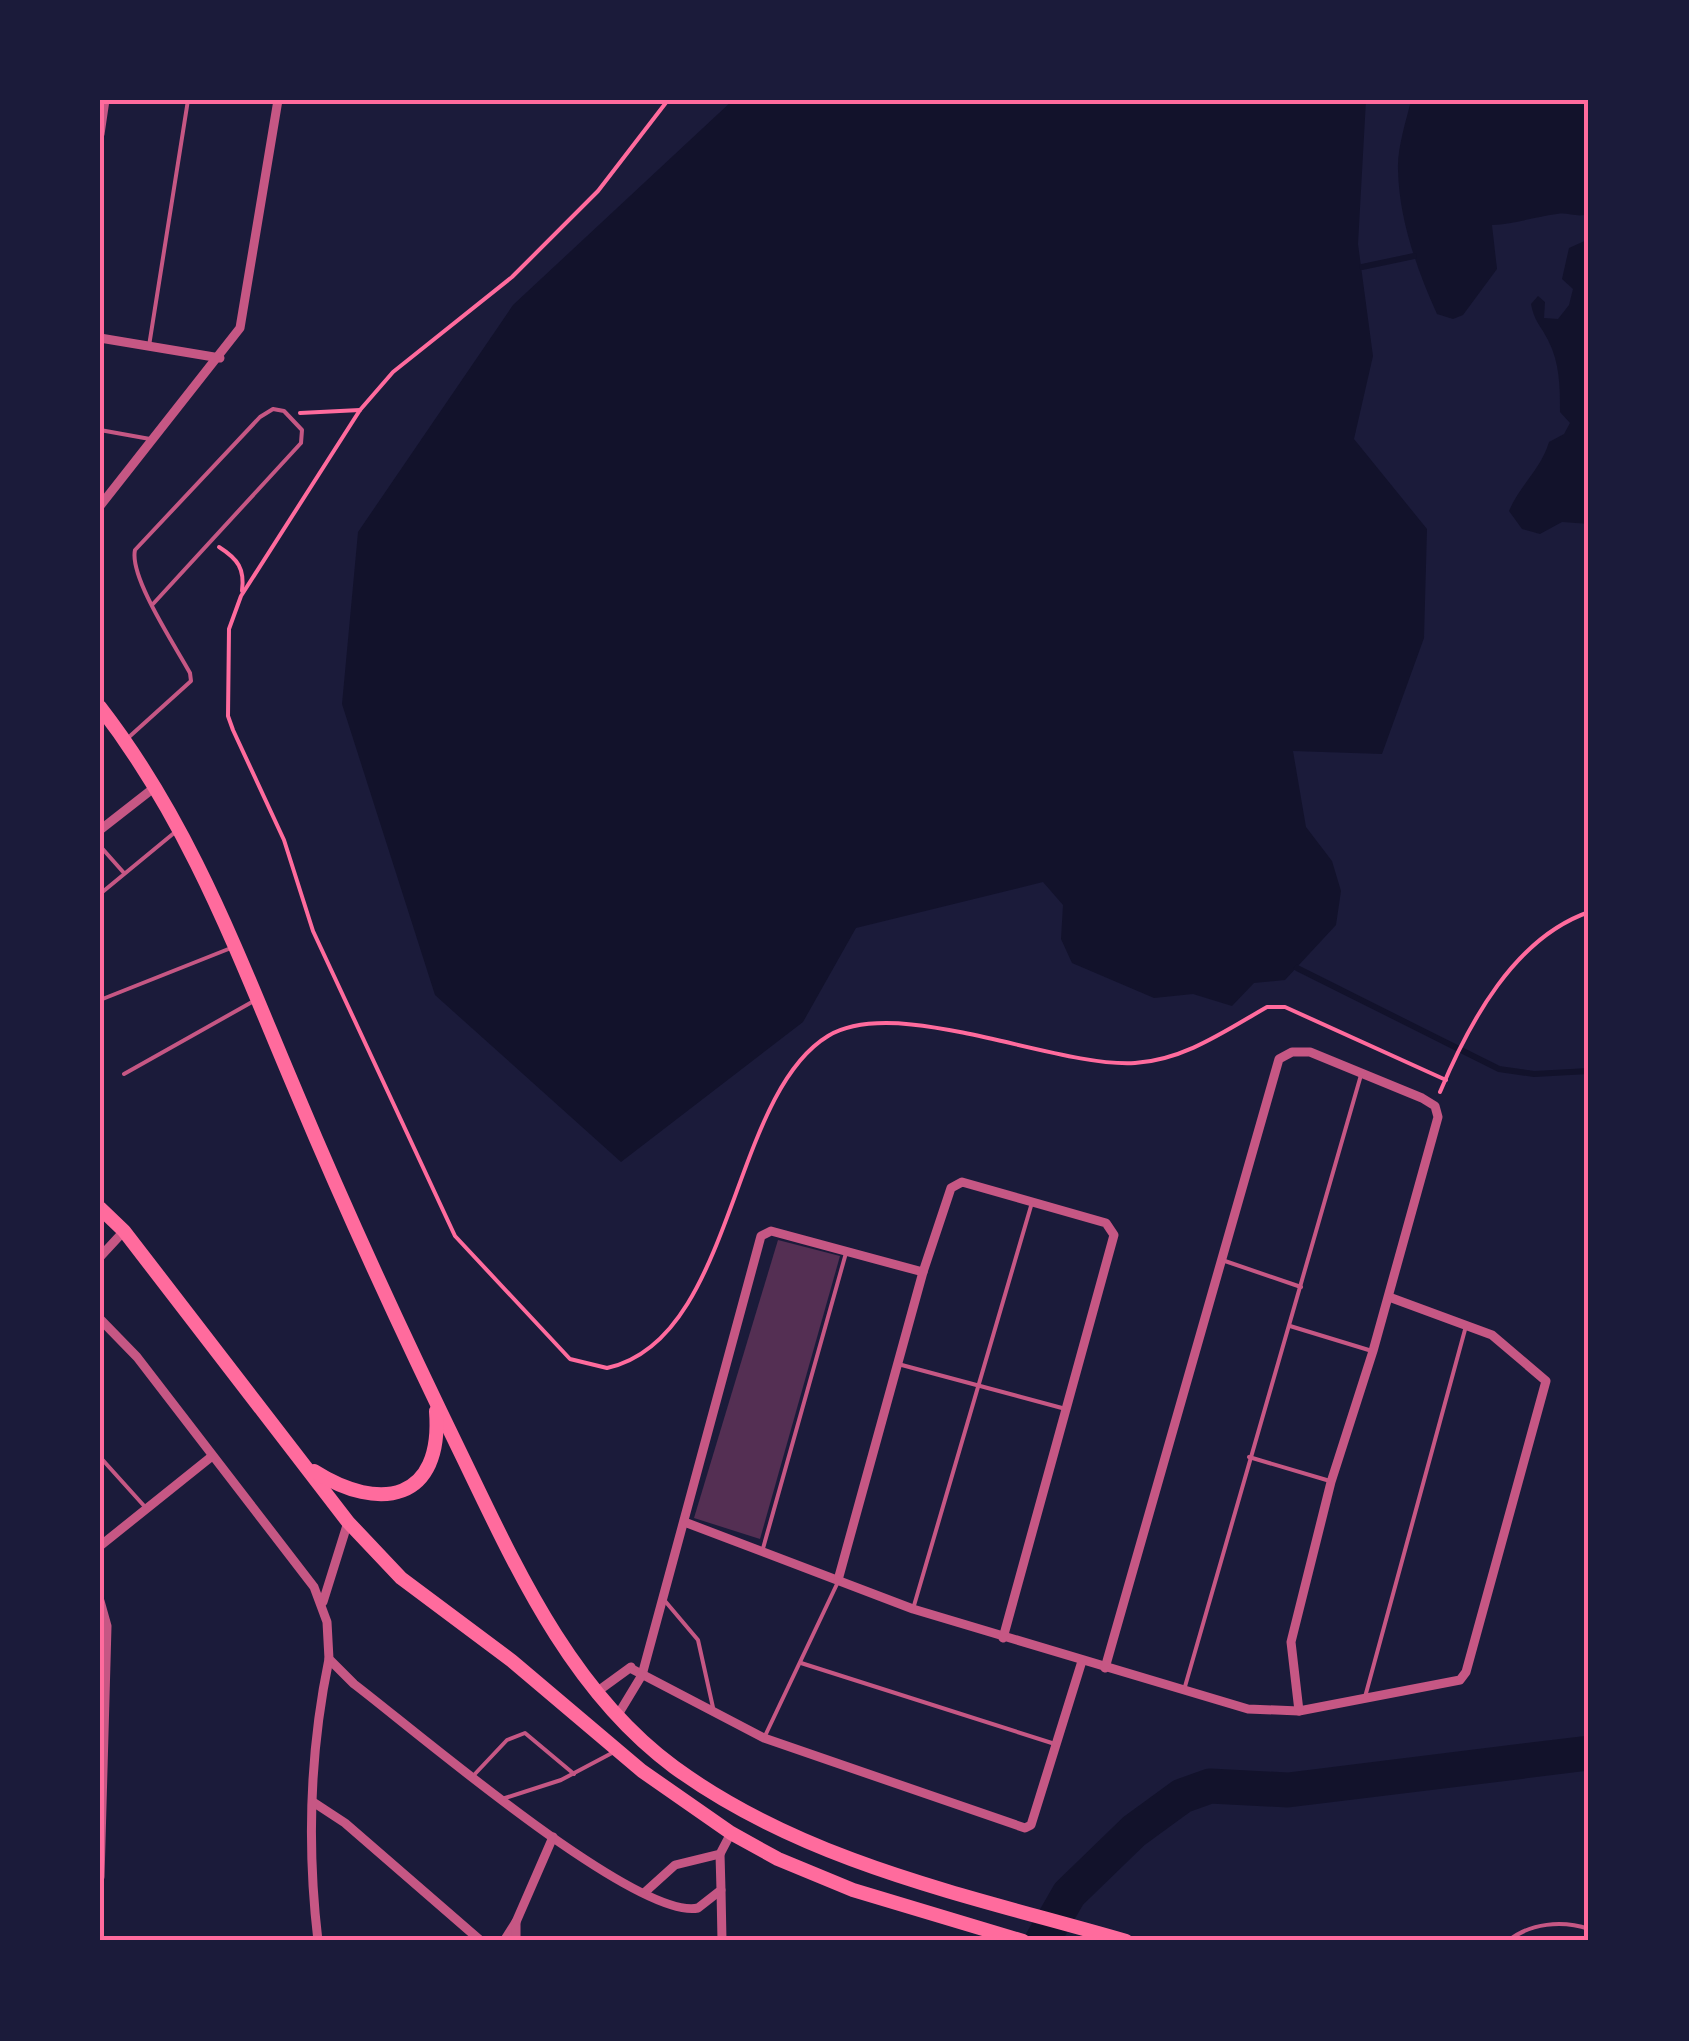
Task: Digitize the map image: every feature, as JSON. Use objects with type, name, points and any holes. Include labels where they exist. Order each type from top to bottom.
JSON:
[{"type":"main road","points":[[100,707],[126,740],[204,870],[369,1264],[518,1573],[567,1654],[670,1764],[794,1838],[992,1904],[1126,1941]]},
{"type":"main road","points":[[100,1208],[124,1231],[348,1522],[401,1578],[512,1660],[618,1750],[731,1833],[853,1890],[1023,1941]]},
{"type":"main road","points":[[305,1466],[333,1482],[364,1492],[396,1492],[412,1485],[432,1467],[437,1453],[435,1401]]},
{"type":"street","points":[[100,134],[105,100]]},
{"type":"street","points":[[100,506],[240,328],[278,100]]},
{"type":"street","points":[[100,338],[220,358]]},
{"type":"street","points":[[100,830],[155,787]]},
{"type":"street","points":[[1104,1668],[1279,1060],[1310,1052],[1435,1106],[1438,1117],[1389,1297],[1331,1482],[1290,1642],[1299,1710]]},
{"type":"street","points":[[838,1580],[948,1192],[962,1182],[1106,1222],[1114,1235],[1063,1408],[1004,1638]]},
{"type":"street","points":[[619,1713],[642,1676],[661,1598],[687,1523],[755,1247],[761,1236],[772,1230],[923,1272]]},
{"type":"street","points":[[100,1257],[124,1231]]},
{"type":"street","points":[[687,1523],[913,1609],[1248,1708],[1299,1710],[1364,1702],[1460,1680],[1466,1672],[1546,1381],[1501,1340],[1389,1297]]},
{"type":"street","points":[[100,1319],[136,1357],[322,1602]]},
{"type":"street","points":[[100,1546],[211,1457]]},
{"type":"street","points":[[318,1941],[313,1802],[316,1729],[329,1659],[322,1602],[348,1522]]},
{"type":"street","points":[[100,1600],[106,1626],[100,1877]]},
{"type":"street","points":[[329,1659],[553,1838],[644,1893],[668,1906],[690,1910],[721,1890]]},
{"type":"street","points":[[630,1668],[764,1738],[1028,1828],[1082,1661]]},
{"type":"street","points":[[598,1690],[643,1662]]},
{"type":"street","points":[[313,1802],[345,1823],[481,1941]]},
{"type":"street","points":[[722,1941],[720,1854],[731,1833]]},
{"type":"street","points":[[504,1941],[553,1838]]},
{"type":"street","points":[[644,1893],[685,1860],[720,1854]]},
{"type":"street","points":[[516,1922],[516,1941]]},
{"type":"lane","points":[[149,346],[188,100]]},
{"type":"lane","points":[[126,740],[191,681],[153,604],[134,562],[135,550],[260,417],[272,409],[289,416],[302,430],[301,443],[153,604]]},
{"type":"lane","points":[[100,430],[154,440]]},
{"type":"lane","points":[[100,894],[178,829]]},
{"type":"lane","points":[[100,846],[124,873]]},
{"type":"lane","points":[[100,1000],[236,947]]},
{"type":"lane","points":[[124,1074],[256,1000]]},
{"type":"lane","points":[[1184,1690],[1361,1075]]},
{"type":"lane","points":[[913,1609],[981,1387],[1032,1201]]},
{"type":"lane","points":[[762,1552],[846,1250]]},
{"type":"lane","points":[[1222,1260],[1302,1287]]},
{"type":"lane","points":[[1290,1326],[1373,1351]]},
{"type":"lane","points":[[1364,1702],[1466,1326]]},
{"type":"lane","points":[[898,1364],[1063,1408]]},
{"type":"lane","points":[[100,1456],[146,1508]]},
{"type":"lane","points":[[1249,1457],[1331,1482]]},
{"type":"lane","points":[[764,1738],[838,1580]]},
{"type":"lane","points":[[661,1598],[698,1640],[714,1713]]},
{"type":"lane","points":[[800,1663],[1055,1744]]},
{"type":"lane","points":[[474,1776],[507,1740],[525,1733],[574,1774]]},
{"type":"lane","points":[[502,1799],[574,1774],[618,1750]]},
{"type":"lane","points":[[1508,1941],[1530,1928],[1554,1924],[1589,1929]]},
{"type":"path","points":[[241,596],[360,410],[393,372],[512,277],[598,192],[668,100]]},
{"type":"path","points":[[289,416],[360,410]]},
{"type":"path","points":[[210,542],[240,566],[244,574],[229,629],[228,716],[284,840],[313,931],[454,1236],[570,1359],[607,1368],[618,1366],[653,1343],[679,1314],[709,1262],[790,1074],[831,1034],[884,1025],[970,1032],[1087,1061],[1132,1063],[1169,1059],[1267,1008],[1285,1007],[1446,1080]]},
{"type":"path","points":[[1435,1106],[1450,1068],[1503,979],[1540,940],[1589,912]]},
{"type":"shaded area","points":[[733,100],[1366,100],[1358,244],[1373,356],[1354,439],[1427,529],[1424,638],[1382,754],[1293,751],[1306,827],[1332,861],[1341,891],[1336,925],[1285,980],[1254,983],[1232,1006],[1193,994],[1154,998],[1072,963],[1061,939],[1063,905],[1043,882],[856,928],[803,1022],[621,1162],[435,995],[342,704],[358,532],[513,305]]},
{"type":"shaded area","points":[[1411,100],[1589,100],[1589,214],[1557,214],[1492,225],[1497,269],[1463,315],[1453,319],[1437,314],[1416,262],[1402,207],[1398,162]]},
{"type":"shaded area","points":[[1589,239],[1589,524],[1562,522],[1540,534],[1522,529],[1509,511],[1549,442],[1564,434],[1570,423],[1560,412],[1555,358],[1531,304],[1538,296],[1545,302],[1544,318],[1558,319],[1569,305],[1573,289],[1562,279],[1569,248]]},
{"type":"building","points":[[778,1240],[840,1256],[760,1539],[694,1518]]},
{"type":"waterway","points":[[1362,267],[1414,256]]},
{"type":"waterway","points":[[1297,968],[1499,1069],[1534,1074],[1589,1071]]},
{"type":"waterway","points":[[1042,1941],[1069,1894],[1134,1831],[1182,1796],[1210,1786],[1288,1790],[1589,1753]]}]
